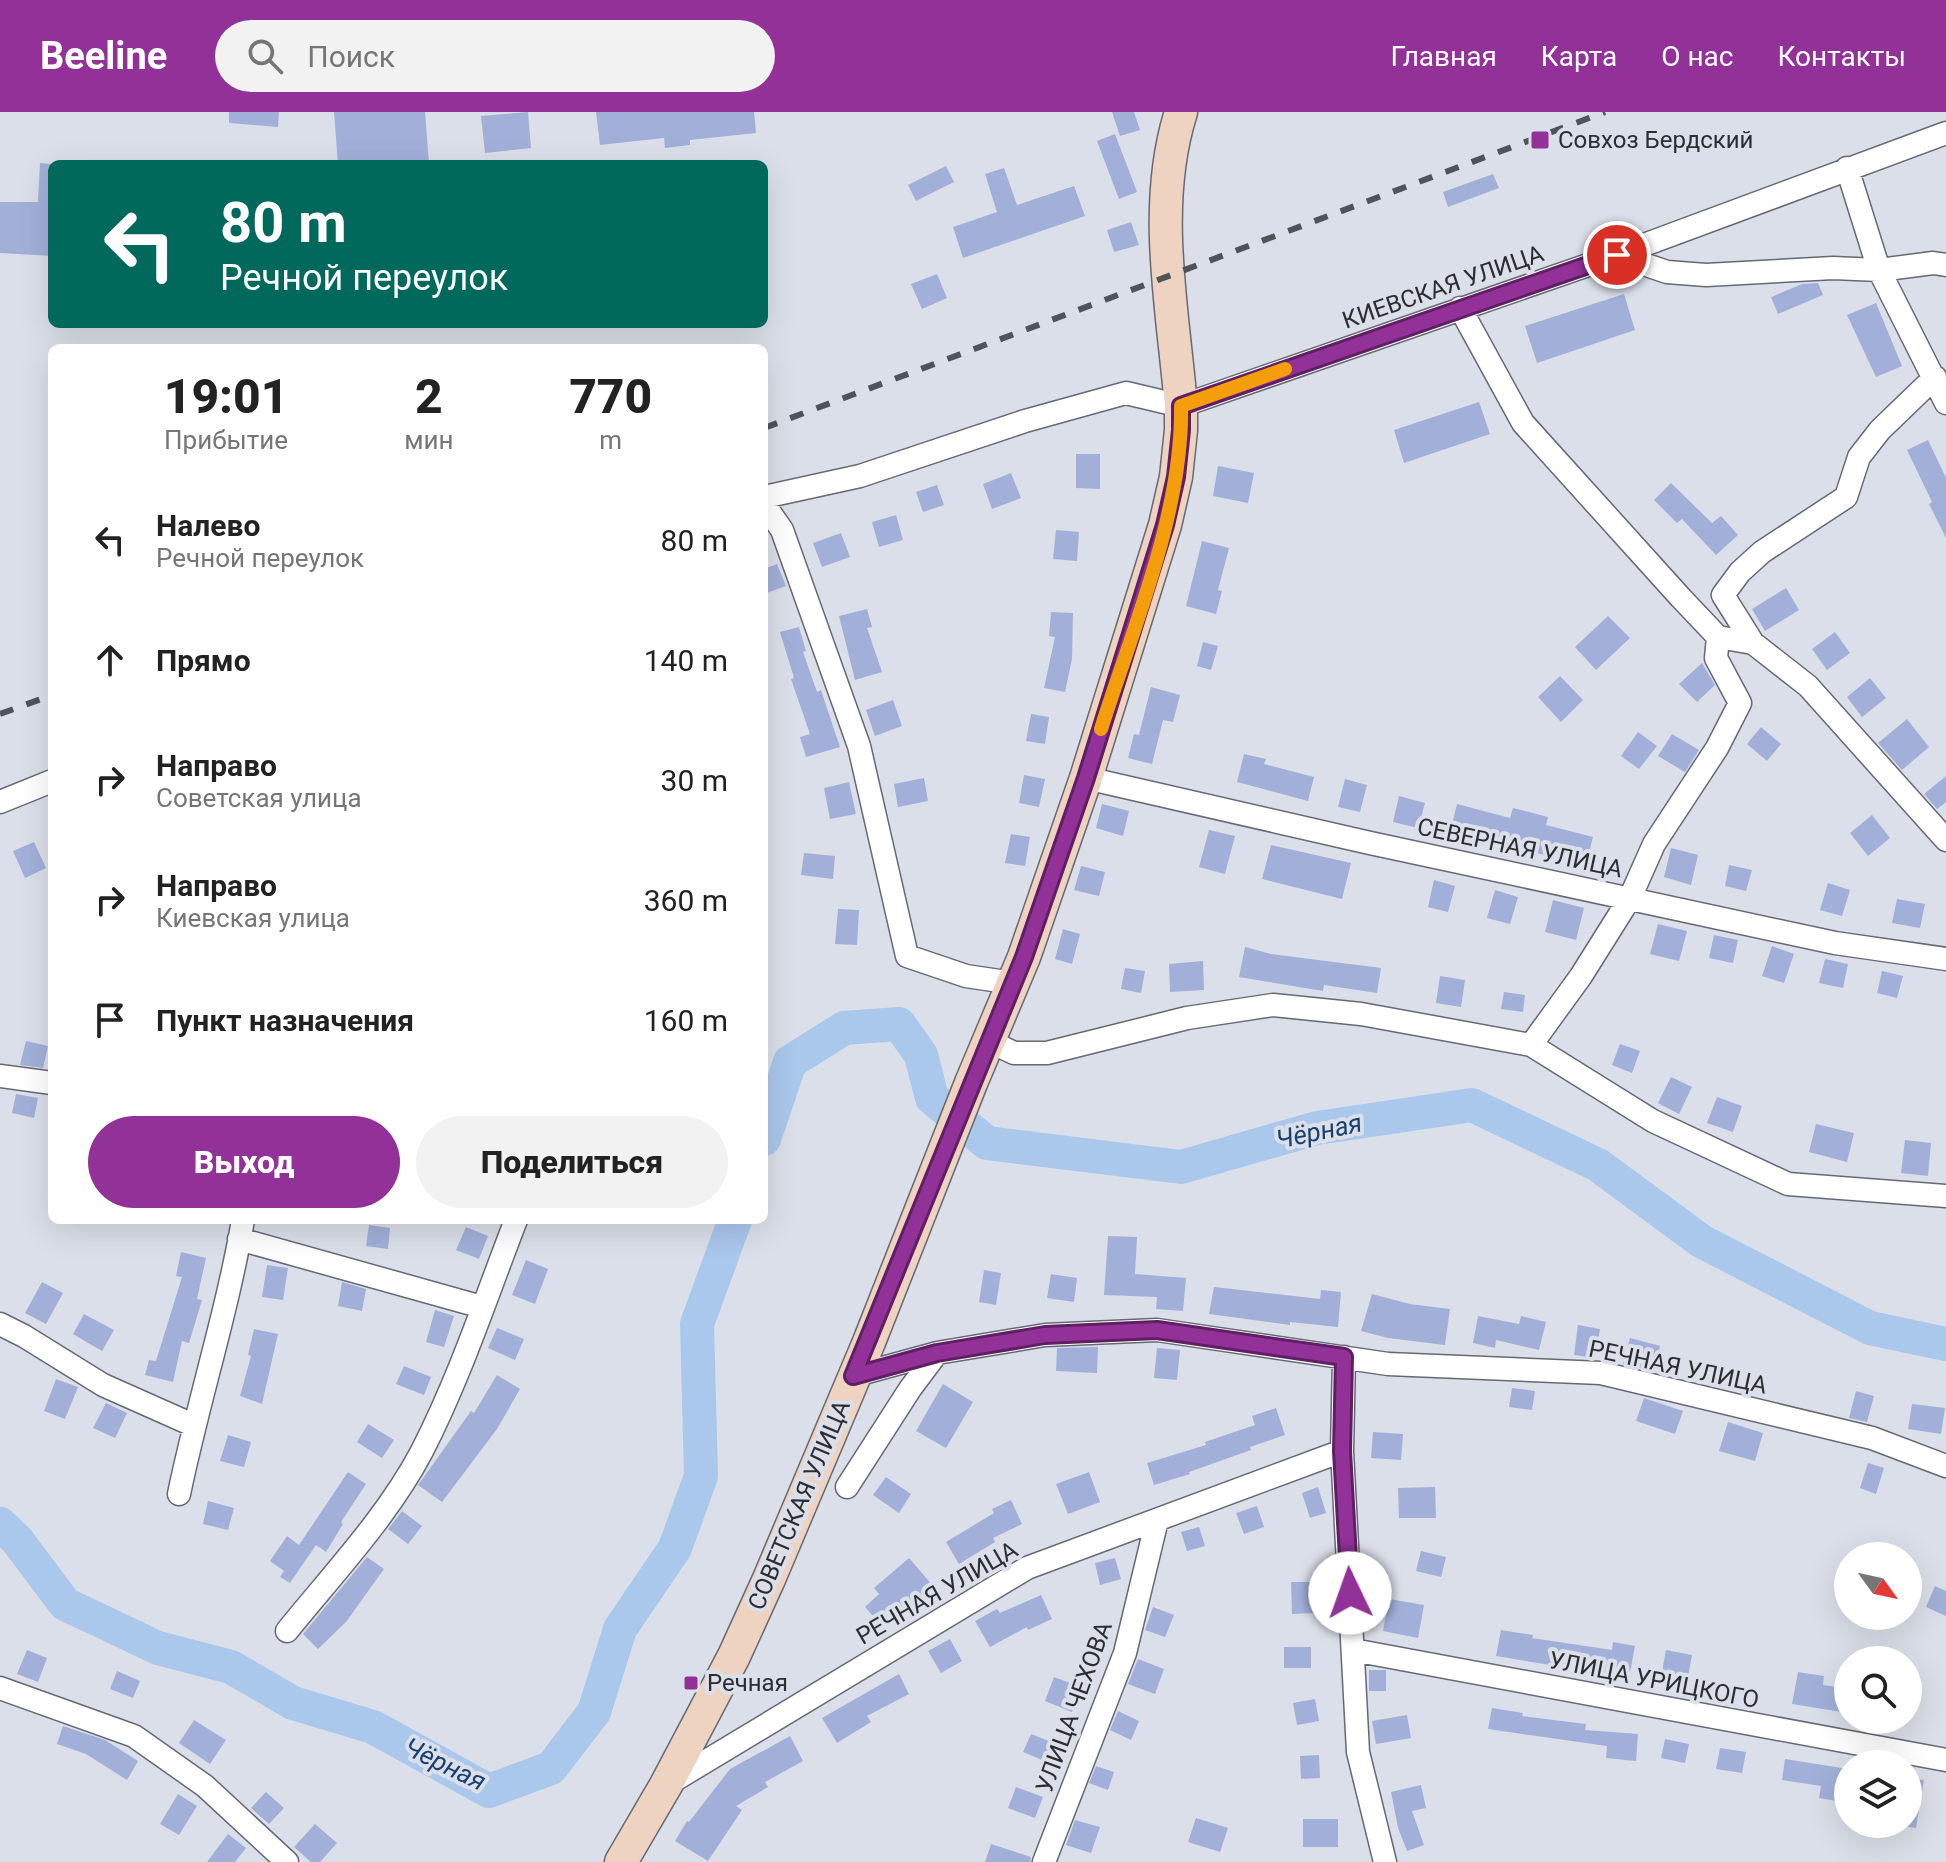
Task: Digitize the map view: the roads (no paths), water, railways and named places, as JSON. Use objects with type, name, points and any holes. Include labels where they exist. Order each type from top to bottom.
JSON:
[{"type":"main road","name":"СОВЕТСКАЯ УЛИЦА","points":[[621,1862],[666,1785],[734,1656],[933,1183],[1013,983],[1086,778],[1165,525],[1176,477],[1181,406],[1165,227],[1181,112]]},
{"type":"street","name":"КИЕВСКАЯ УЛИЦА","points":[[1181,406],[1617,255],[1946,133]]},
{"type":"street","points":[[1847,168],[1879,270],[1946,403]]},
{"type":"street","points":[[1617,255],[1667,272],[1706,275],[1833,268],[1879,270],[1933,263],[1946,265]]},
{"type":"street","points":[[1460,308],[1523,423],[1718,637],[1753,643]]},
{"type":"street","points":[[1935,377],[1880,430],[1859,457],[1846,497],[1762,552],[1740,572],[1723,595],[1753,643],[1808,686],[1946,840]]},
{"type":"street","points":[[768,496],[860,476],[1025,421],[1126,393],[1181,406]]},
{"type":"street","points":[[768,510],[782,530],[859,746],[907,956],[966,976],[1013,983]]},
{"type":"street","points":[[1531,1045],[1581,976],[1630,898],[1654,844],[1717,748],[1740,703],[1716,658],[1718,637]]},
{"type":"street","name":"СЕВЕРНАЯ УЛИЦА","points":[[1086,778],[1835,943],[1946,959]]},
{"type":"street","points":[[0,802],[48,783]]},
{"type":"street","points":[[989,1041],[1014,1053],[1047,1053],[1187,1018],[1273,1005],[1361,1014],[1531,1045],[1653,1121],[1788,1184],[1946,1196]]},
{"type":"street","points":[[0,1076],[48,1082]]},
{"type":"street","points":[[287,1631],[370,1530],[421,1453],[453,1383],[514,1224]]},
{"type":"street","points":[[179,1494],[241,1229],[482,1307]]},
{"type":"street","points":[[0,1324],[103,1385],[193,1425]]},
{"type":"street","name":"РЕЧНАЯ УЛИЦА","points":[[853,1376],[937,1353],[1045,1335],[1157,1330],[1388,1364],[1601,1373],[1872,1438],[1946,1466]]},
{"type":"street","points":[[847,1487],[937,1353]]},
{"type":"street","points":[[1344,1357],[1342,1451],[1358,1752],[1385,1862]]},
{"type":"street","name":"РЕЧНАЯ УЛИЦА","points":[[666,1785],[1027,1568],[1342,1451]]},
{"type":"street","name":"УЛИЦА ЧЕХОВА","points":[[1044,1862],[1125,1653],[1157,1520]]},
{"type":"street","name":"УЛИЦА УРИЦКОГО","points":[[1353,1650],[1946,1760]]},
{"type":"street","points":[[0,1688],[134,1736],[205,1786],[287,1862]]},
{"type":"waterway","name":"Чёрная","points":[[768,1127],[790,1062],[844,1028],[899,1024],[921,1055],[932,1098],[987,1143],[1181,1167],[1317,1128],[1472,1105],[1598,1165],[1701,1241],[1870,1328],[1946,1344]]},
{"type":"waterway","name":"Чёрная","points":[[0,1524],[17,1540],[65,1604],[158,1648],[231,1667],[293,1703],[373,1727],[489,1791],[551,1768],[594,1712],[620,1629],[675,1548],[701,1476],[697,1324],[734,1224]]},
{"type":"railway","points":[[768,426],[1605,112]]},
{"type":"railway","points":[[0,714],[48,696]]},
{"type":"place","name":"Совхоз Бердский","points":[[1540,140]]},
{"type":"place","name":"Речная","points":[[691,1683]]}]
